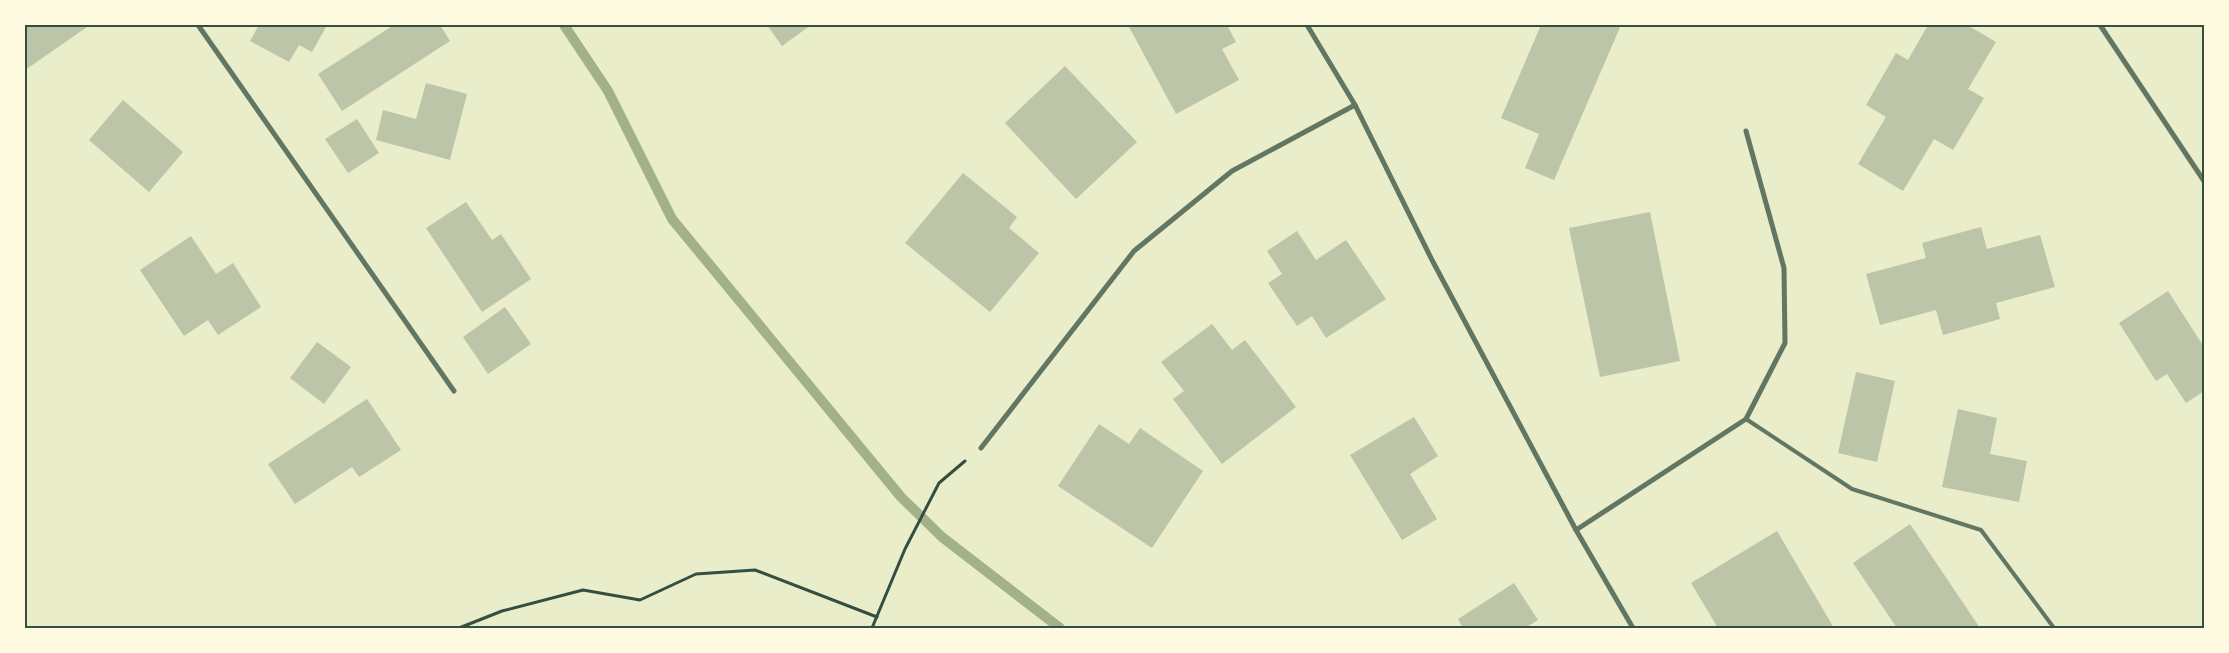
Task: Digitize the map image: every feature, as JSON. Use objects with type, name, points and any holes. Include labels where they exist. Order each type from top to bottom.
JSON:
[{"type":"street","points":[[198,25],[454,391]]},
{"type":"street","points":[[1307,25],[1355,105],[1432,260],[1576,530],[1633,628]]},
{"type":"street","points":[[2100,25],[2204,181]]},
{"type":"street","points":[[980,448],[1134,251],[1232,170],[1355,105]]},
{"type":"street","points":[[1576,530],[1746,419],[1784,343],[1784,268],[1746,131]]},
{"type":"lane","points":[[1746,419],[1852,489],[1981,530],[2054,628]]},
{"type":"path","points":[[872,628],[906,549],[939,483],[980,448]]},
{"type":"path","points":[[459,628],[502,611],[583,590],[640,600],[696,574],[754,570],[877,617]]},
{"type":"building","points":[[25,25],[90,25],[25,70]]},
{"type":"building","points":[[259,25],[327,25],[312,52],[299,45],[289,62],[250,41]]},
{"type":"building","points":[[394,25],[440,25],[450,41],[342,111],[318,74]]},
{"type":"building","points":[[767,25],[811,25],[782,46]]},
{"type":"building","points":[[1128,25],[1227,25],[1236,42],[1222,49],[1239,80],[1176,114]]},
{"type":"building","points":[[1541,25],[1621,25],[1554,180],[1525,168],[1539,134],[1501,118]]},
{"type":"building","points":[[1928,25],[1967,25],[1996,42],[1968,89],[1984,98],[1953,150],[1934,139],[1903,191],[1858,164],[1886,117],[1866,105],[1896,53],[1908,60]]},
{"type":"building","points":[[1065,66],[1137,142],[1076,199],[1005,123]]},
{"type":"building","points":[[426,83],[467,94],[450,160],[376,140],[383,110],[416,119]]},
{"type":"building","points":[[123,100],[183,152],[149,192],[89,140]]},
{"type":"building","points":[[357,119],[379,153],[348,173],[325,139]]},
{"type":"building","points":[[963,173],[1017,217],[1009,228],[1039,253],[990,312],[905,243]]},
{"type":"building","points":[[466,202],[492,240],[501,234],[531,279],[482,312],[426,228]]},
{"type":"building","points":[[1650,212],[1680,361],[1600,377],[1569,228]]},
{"type":"building","points":[[1981,227],[1987,249],[2040,235],[2055,287],[1996,303],[2000,319],[1943,335],[1936,310],[1880,325],[1866,274],[1926,258],[1922,243]]},
{"type":"building","points":[[1297,231],[1316,260],[1346,240],[1386,299],[1326,338],[1312,316],[1297,326],[1268,283],[1282,274],[1267,251]]},
{"type":"building","points":[[191,236],[216,274],[233,263],[261,307],[218,335],[208,320],[184,336],[140,270]]},
{"type":"building","points":[[2168,291],[2204,347],[2204,391],[2186,403],[2167,374],[2156,381],[2119,323]]},
{"type":"building","points":[[505,307],[531,344],[488,374],[463,337]]},
{"type":"building","points":[[1212,324],[1232,350],[1245,340],[1296,407],[1222,464],[1173,399],[1184,391],[1161,362]]},
{"type":"building","points":[[317,342],[351,367],[324,404],[290,378]]},
{"type":"building","points":[[1856,372],[1895,381],[1877,462],[1838,453]]},
{"type":"building","points":[[367,399],[401,450],[359,477],[352,467],[295,504],[268,464]]},
{"type":"building","points":[[1958,409],[1997,418],[1990,454],[2027,461],[2019,502],[1942,487]]},
{"type":"building","points":[[1414,417],[1438,456],[1410,474],[1437,519],[1402,540],[1350,455]]},
{"type":"building","points":[[1099,424],[1129,444],[1140,428],[1203,471],[1152,548],[1058,486]]},
{"type":"building","points":[[1910,524],[1980,628],[1897,628],[1853,563]]},
{"type":"building","points":[[1777,531],[1834,628],[1718,628],[1691,583]]},
{"type":"building","points":[[1514,583],[1538,620],[1525,628],[1463,628],[1458,619]]},
{"type":"waterway","points":[[564,25],[608,91],[672,219],[901,497],[942,537],[1060,628]]}]
